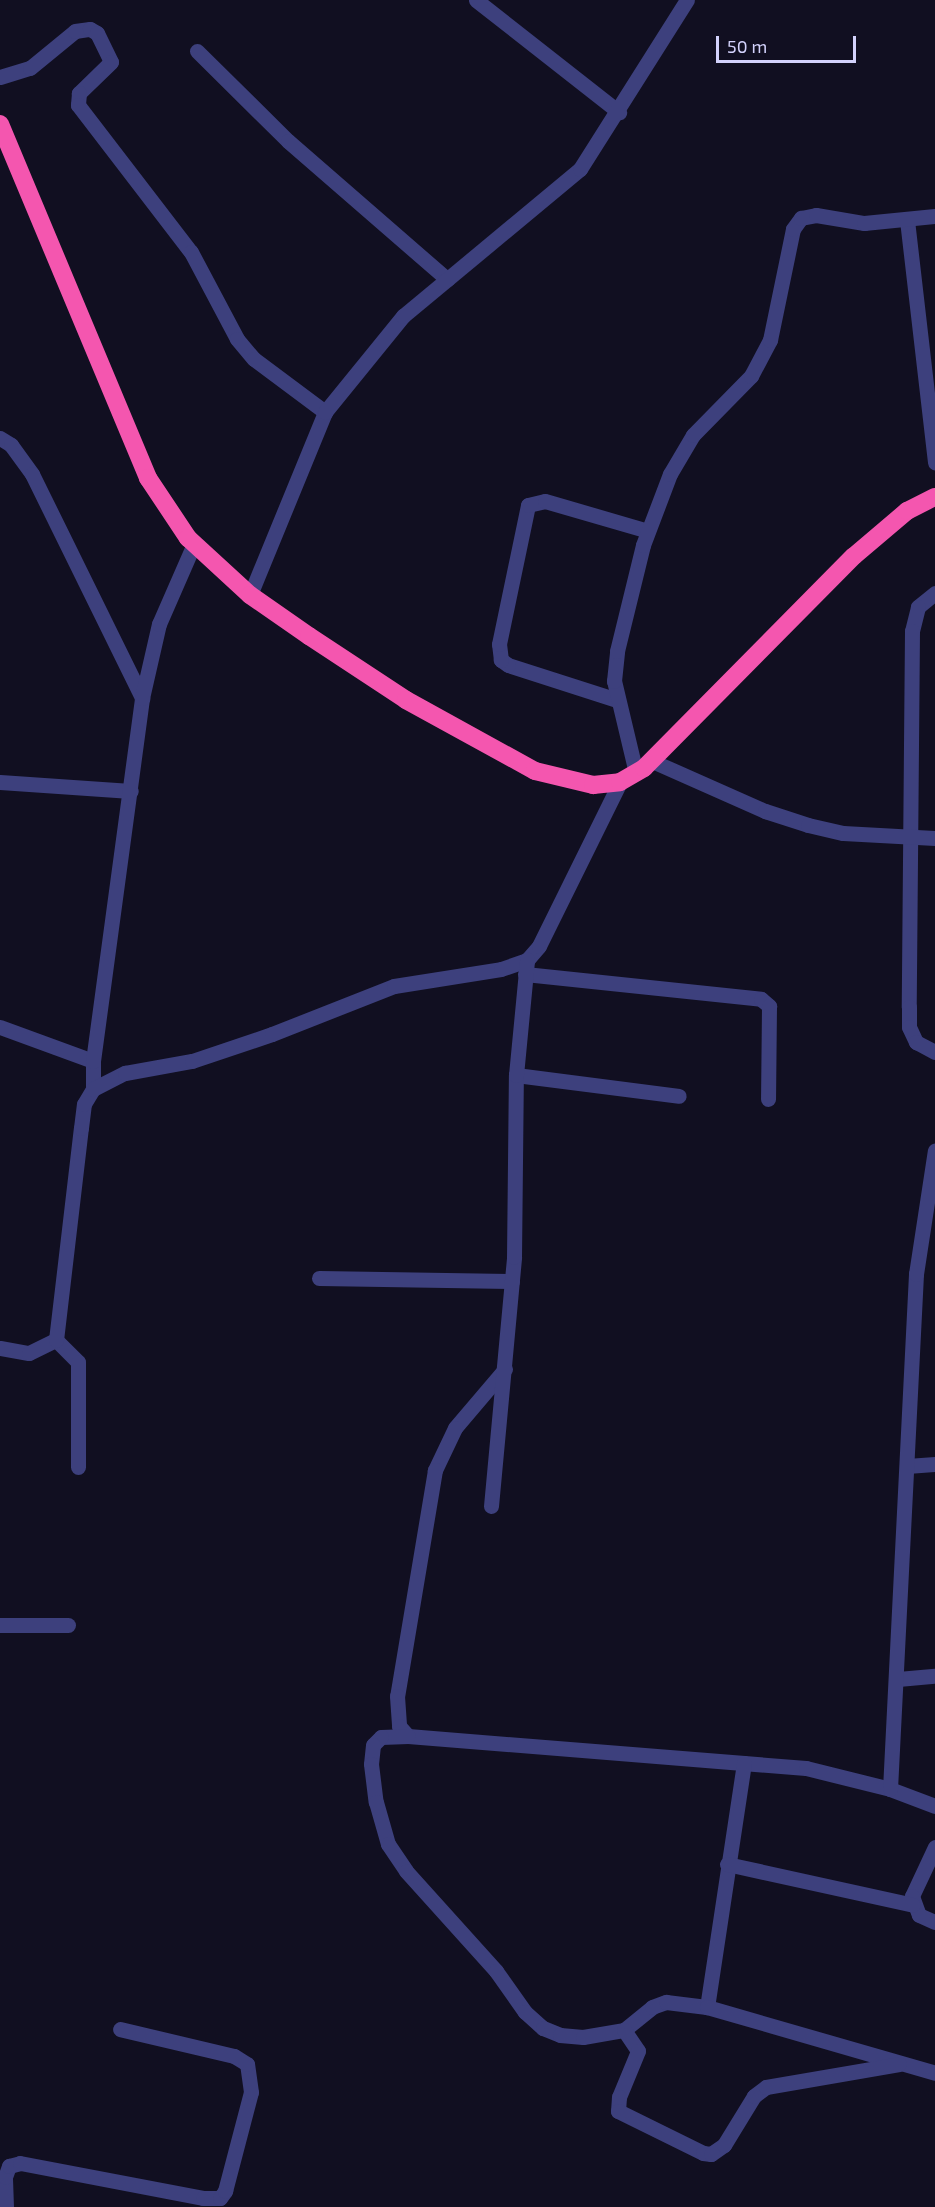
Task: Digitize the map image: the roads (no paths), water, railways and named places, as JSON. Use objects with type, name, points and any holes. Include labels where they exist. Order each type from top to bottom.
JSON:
[{"type":"highway","points":[[0,124],[148,478],[194,544],[250,595],[406,700],[525,766],[565,780],[593,785],[620,782],[636,773],[652,761],[854,556],[908,511],[935,497]]},
{"type":"street","points":[[476,0],[619,112]]},
{"type":"street","points":[[250,595],[325,412],[403,316],[580,169],[619,112],[687,0]]},
{"type":"street","points":[[0,77],[30,68],[75,31],[90,29],[97,33],[111,62],[79,93],[78,105],[191,252],[237,339],[254,360],[325,412]]},
{"type":"street","points":[[197,51],[288,141],[447,279]]},
{"type":"street","points":[[636,773],[614,681],[617,651],[648,531],[670,474],[693,435],[751,376],[770,340],[793,230],[801,218],[816,214],[864,223],[935,216]]},
{"type":"street","points":[[907,220],[935,462]]},
{"type":"street","points":[[0,438],[11,446],[32,474],[142,698]]},
{"type":"street","points":[[617,700],[508,665],[501,660],[499,644],[528,505],[545,501],[648,531]]},
{"type":"street","points":[[56,1340],[84,1104],[93,1089],[93,1061],[108,929],[131,791],[142,698],[159,624],[194,544]]},
{"type":"street","points":[[935,592],[918,607],[912,631],[909,1027],[916,1042],[935,1052]]},
{"type":"street","points":[[652,761],[765,811],[808,825],[843,832],[935,838]]},
{"type":"street","points":[[0,782],[131,791]]},
{"type":"street","points":[[491,1506],[505,1369],[518,1196],[516,1075],[526,967],[539,946],[620,782]]},
{"type":"street","points":[[93,1089],[125,1073],[192,1061],[272,1034],[394,986],[526,967],[760,999],[769,1006],[768,1099]]},
{"type":"street","points":[[0,1027],[93,1061]]},
{"type":"street","points":[[516,1075],[679,1096]]},
{"type":"street","points":[[890,1789],[898,1679],[916,1274],[935,1150]]},
{"type":"street","points":[[319,1278],[512,1281]]},
{"type":"street","points":[[0,1348],[29,1353],[56,1340]]},
{"type":"street","points":[[56,1340],[78,1362],[78,1467]]},
{"type":"street","points":[[408,1736],[399,1726],[397,1696],[435,1470],[455,1428],[505,1369]]},
{"type":"street","points":[[907,1466],[935,1464]]},
{"type":"street","points":[[0,1625],[68,1625]]},
{"type":"street","points":[[898,1679],[935,1676]]},
{"type":"street","points":[[935,1806],[890,1789],[806,1768],[408,1736],[376,1740],[371,1764],[388,1844],[406,1871],[472,1942],[525,2012],[543,2028],[560,2035],[583,2037],[624,2030],[652,2007],[666,2002],[707,2007],[935,2073]]},
{"type":"street","points":[[707,2007],[744,1763]]},
{"type":"street","points":[[935,1846],[915,1886],[913,1905],[919,1915],[935,1922]]},
{"type":"street","points":[[727,1864],[913,1905]]},
{"type":"street","points":[[6,2207],[5,2177],[9,2166],[20,2163],[203,2198],[220,2198],[225,2191],[250,2092],[247,2064],[234,2056],[120,2029]]},
{"type":"street","points":[[624,2030],[638,2051],[619,2097],[618,2111],[703,2153],[717,2151],[724,2145],[754,2096],[766,2087],[903,2063]]}]
